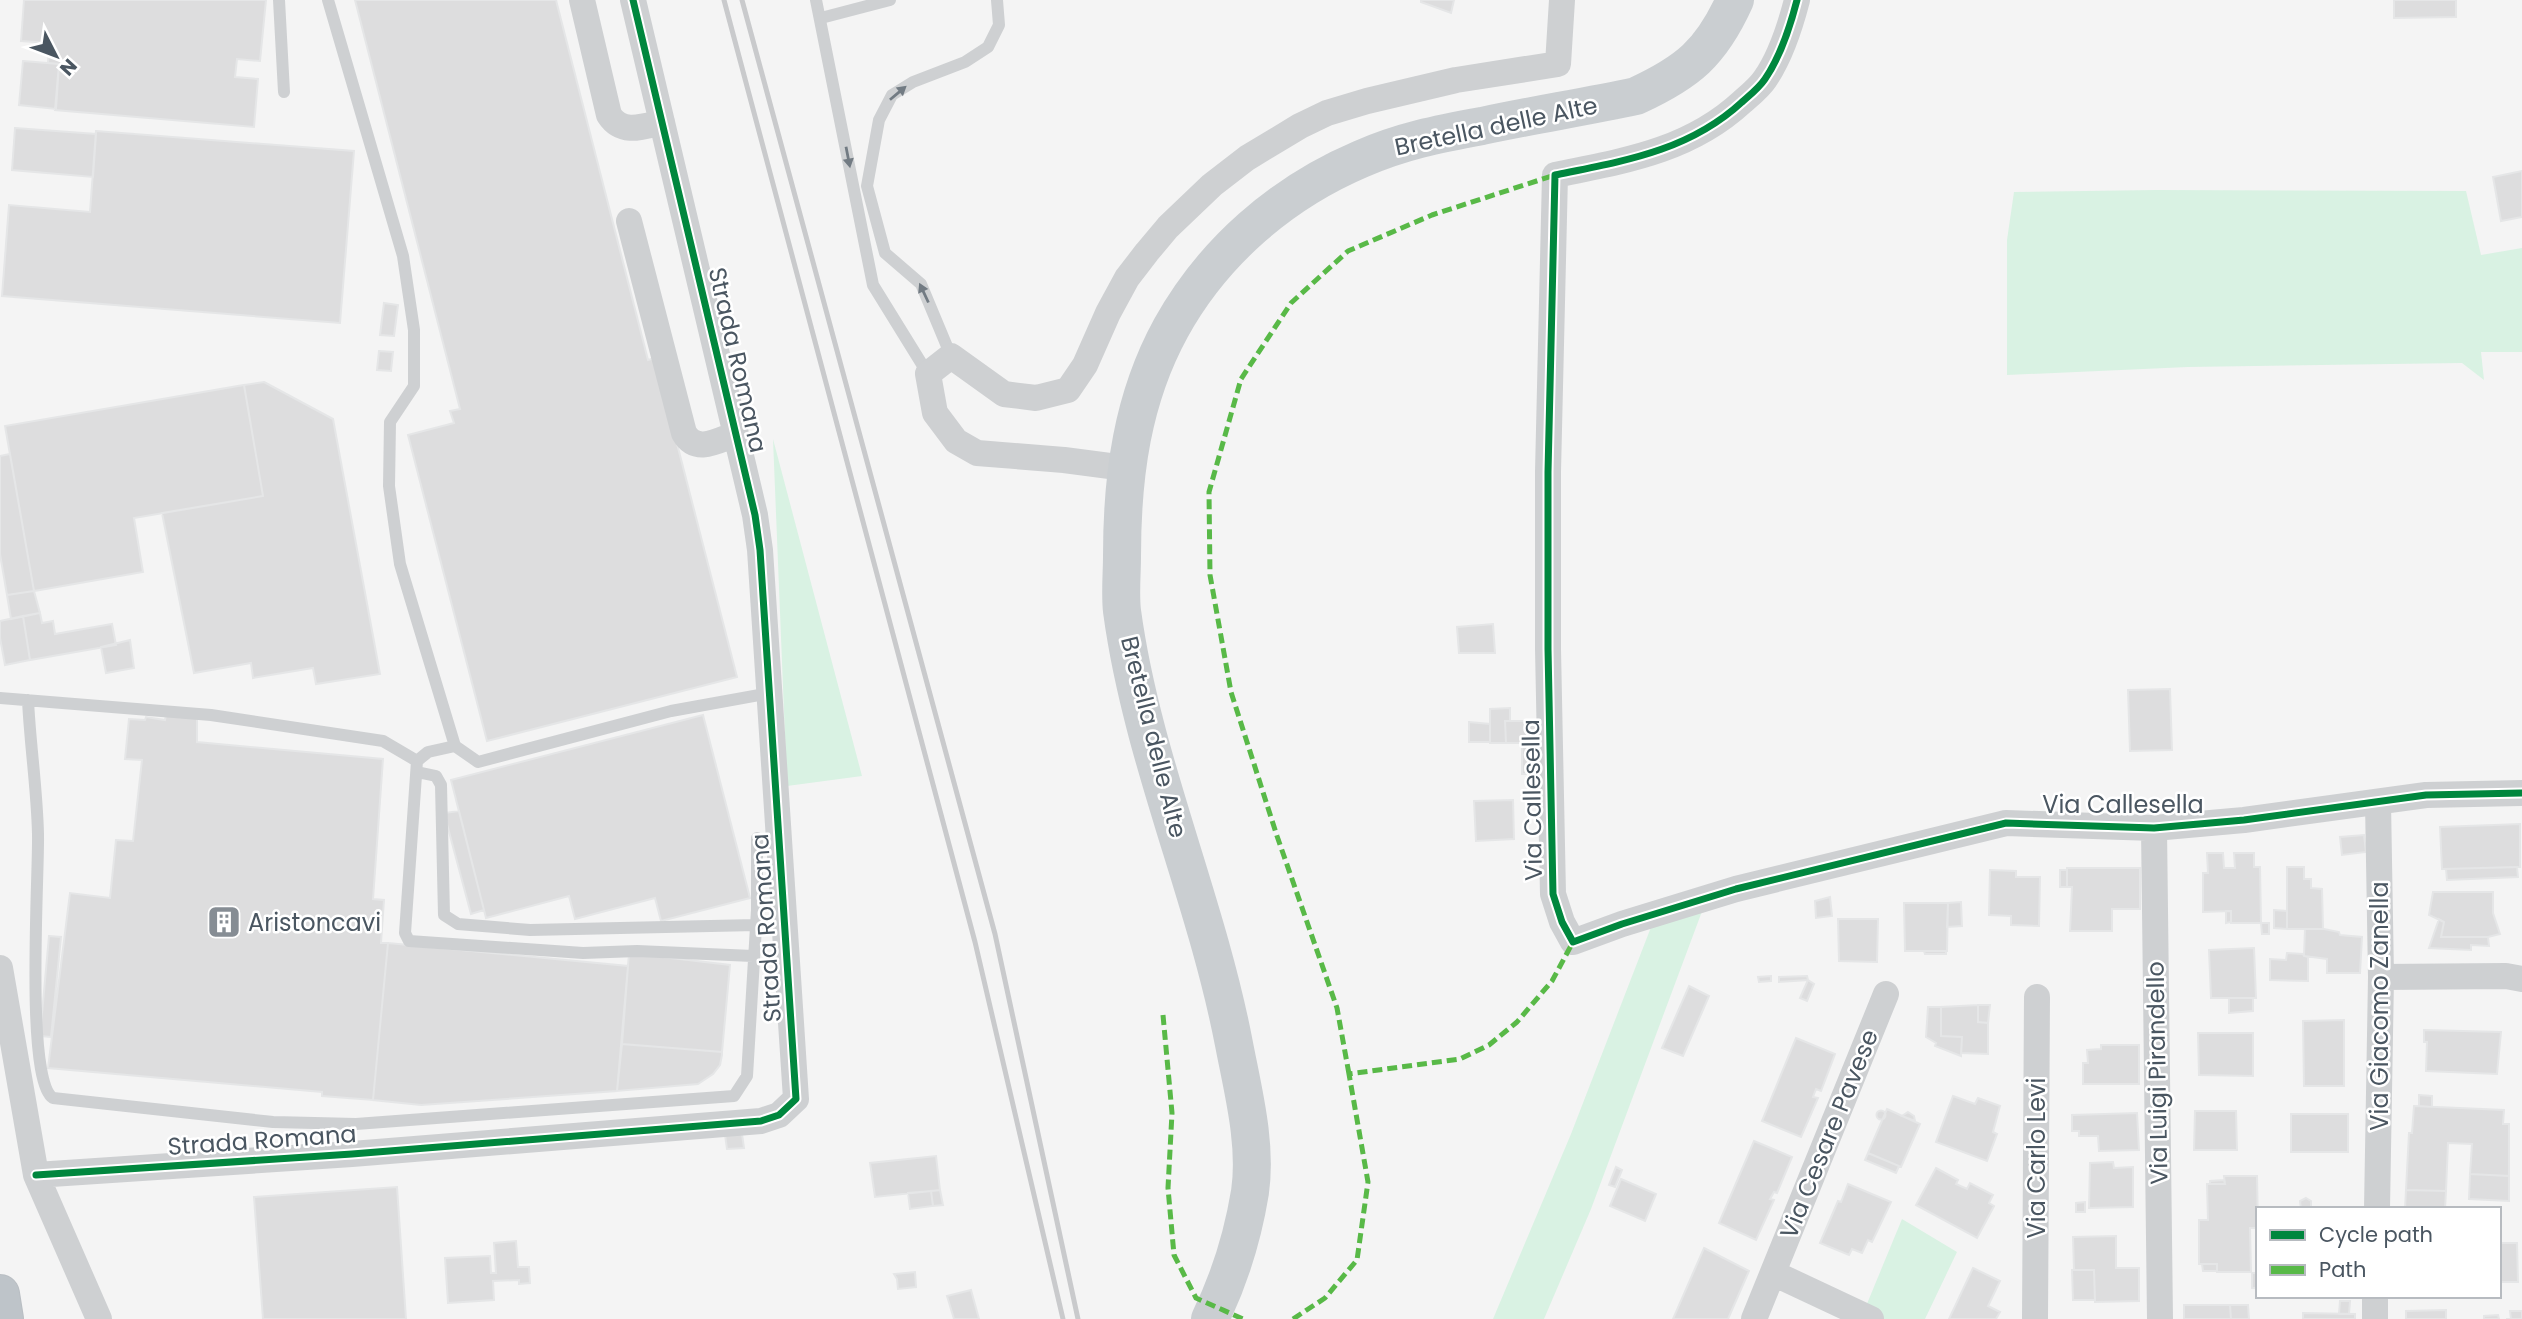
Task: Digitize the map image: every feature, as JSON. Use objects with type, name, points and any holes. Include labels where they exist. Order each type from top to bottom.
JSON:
[{"type":"highway","points":[[0,1294],[4,1319]]},
{"type":"main road","name":"Bretella delle Alte","points":[[1217,1305],[1250,1189],[1251,1152],[1246,1109],[1229,1017],[1137,689],[1122,607],[1125,468],[1142,396],[1161,347],[1188,298],[1250,229],[1283,202],[1322,176],[1406,141],[1636,96],[1668,81],[1694,62],[1715,38],[1734,0]]},
{"type":"street","points":[[582,0],[609,115],[615,123],[625,128],[637,129],[662,122]]},
{"type":"street","name":"Strada Romana","points":[[36,1175],[352,1154],[761,1121],[779,1115],[796,1098],[770,692],[755,515],[633,0]]},
{"type":"street","points":[[1125,468],[976,453],[956,441],[935,413],[928,374],[951,356],[1004,394],[1036,398],[1068,390],[1085,365],[1127,278],[1168,227],[1212,185],[1247,158],[1318,118],[1367,101],[1456,80],[1558,64],[1562,0]]},
{"type":"street","name":"Via Callesella","points":[[1797,0],[1776,60],[1763,82],[1723,119],[1682,143],[1636,158],[1555,175],[1548,472],[1553,894],[1562,922],[1573,942],[1736,888],[2006,822],[2154,828],[2244,820],[2426,795],[2522,793]]},
{"type":"street","points":[[629,221],[684,433],[694,444],[702,446],[736,434]]},
{"type":"street","name":"Via Giacomo Zanella","points":[[2377,1207],[2381,977],[2378,803]]},
{"type":"street","name":"Via Luigi Pirandello","points":[[2154,828],[2160,1319]]},
{"type":"street","points":[[0,968],[33,1086],[36,1175],[99,1319]]},
{"type":"street","points":[[2381,977],[2507,976],[2522,979]]},
{"type":"street","name":"Via Cesare Pavese","points":[[1754,1319],[1886,994]]},
{"type":"street","name":"Via Carlo Levi","points":[[2035,1319],[2037,997]]},
{"type":"street","points":[[1773,1273],[1871,1319]]},
{"type":"street","points":[[2375,1298],[2375,1319]]},
{"type":"lane","points":[[279,0],[284,92]]},
{"type":"lane","points":[[328,0],[403,256],[414,330],[414,386],[390,422],[389,486],[400,564],[455,746],[478,762],[670,711],[770,692]]},
{"type":"lane","points":[[817,0],[873,285],[928,374]]},
{"type":"lane","points":[[821,18],[890,0]]},
{"type":"lane","points":[[951,356],[921,284],[885,253],[867,186],[879,120],[892,95],[913,82],[965,62],[988,47],[999,25],[997,0]]},
{"type":"lane","points":[[0,698],[211,715],[383,741],[417,766],[436,776],[441,785],[444,915],[458,924],[574,931],[756,925]]},
{"type":"lane","points":[[27,700],[38,832],[33,1086],[53,1098],[273,1122],[356,1124],[734,1096],[747,1076],[756,925],[757,838]]},
{"type":"lane","points":[[455,746],[428,752],[417,766],[405,933],[409,941],[583,953],[637,951],[753,956]]},
{"type":"green space","points":[[2466,191],[2481,255],[2522,248],[2522,352],[2481,352],[2484,380],[2462,363],[2188,367],[2007,375],[2007,240],[2014,192]]},
{"type":"green space","points":[[773,439],[862,776],[787,786]]},
{"type":"green space","points":[[1704,906],[1591,1209],[1544,1319],[1493,1319],[1571,1134],[1653,922]]},
{"type":"green space","points":[[1902,1219],[1957,1252],[1925,1319],[1879,1319],[1864,1311]]},
{"type":"building","points":[[24,0],[266,0],[260,61],[237,59],[235,77],[258,79],[254,127],[55,110],[59,64],[48,63],[49,43],[21,41]]},
{"type":"building","points":[[355,0],[556,0],[648,360],[655,358],[737,677],[487,741],[408,435],[454,423],[450,411],[460,409]]},
{"type":"building","points":[[1421,0],[1454,0],[1451,13]]},
{"type":"building","points":[[2394,0],[2456,0],[2456,17],[2394,18]]},
{"type":"building","points":[[23,61],[59,64],[56,109],[19,105]]},
{"type":"building","points":[[15,128],[96,134],[93,177],[12,170]]},
{"type":"building","points":[[96,131],[354,151],[340,323],[2,296],[9,205],[90,212]]},
{"type":"building","points":[[2522,171],[2522,217],[2501,221],[2493,177]]},
{"type":"building","points":[[384,303],[398,305],[394,336],[380,335]]},
{"type":"building","points":[[379,351],[393,352],[391,371],[377,370]]},
{"type":"building","points":[[264,382],[333,419],[380,674],[316,684],[313,668],[253,678],[251,663],[194,673],[162,513],[263,496],[244,385]]},
{"type":"building","points":[[244,385],[263,496],[134,518],[143,572],[34,591],[5,426]]},
{"type":"building","points":[[10,454],[34,591],[7,595],[0,554],[0,456]]},
{"type":"building","points":[[34,591],[40,613],[11,619],[7,595]]},
{"type":"building","points":[[40,613],[42,623],[53,621],[55,634],[112,624],[116,645],[30,660],[23,616]]},
{"type":"building","points":[[23,616],[30,660],[5,665],[0,621]]},
{"type":"building","points":[[1493,624],[1495,653],[1459,653],[1457,627]]},
{"type":"building","points":[[130,640],[134,668],[106,673],[101,647]]},
{"type":"building","points":[[2170,689],[2172,750],[2130,751],[2128,690]]},
{"type":"building","points":[[1510,708],[1510,721],[1505,721],[1506,743],[1490,743],[1490,709]]},
{"type":"building","name":"Aristoncavi","points":[[166,715],[197,718],[197,742],[383,759],[373,899],[384,900],[381,943],[388,943],[373,1100],[322,1096],[322,1092],[48,1068],[70,893],[110,898],[116,840],[133,841],[142,760],[125,759],[129,719],[145,720],[146,717],[165,720]]},
{"type":"building","points":[[703,715],[750,898],[661,921],[655,898],[575,919],[569,896],[486,918],[451,780]]},
{"type":"building","points":[[1505,721],[1542,721],[1542,774],[1522,774],[1522,743],[1506,743]]},
{"type":"building","points":[[1469,722],[1490,724],[1490,742],[1469,742]]},
{"type":"building","points":[[1513,800],[1514,839],[1476,841],[1474,801]]},
{"type":"building","points":[[459,811],[484,910],[471,914],[444,813]]},
{"type":"building","points":[[2520,824],[2520,867],[2442,869],[2440,827]]},
{"type":"building","points":[[2364,835],[2366,852],[2342,855],[2340,837]]},
{"type":"building","points":[[2207,853],[2223,853],[2224,868],[2235,868],[2234,853],[2254,853],[2254,867],[2260,867],[2261,923],[2231,923],[2231,911],[2203,912],[2203,873],[2208,873]]},
{"type":"building","points":[[2287,867],[2304,867],[2304,879],[2311,879],[2311,888],[2322,889],[2323,929],[2287,929]]},
{"type":"building","points":[[2517,867],[2518,877],[2447,880],[2446,869]]},
{"type":"building","points":[[2067,868],[2140,868],[2140,909],[2112,909],[2112,931],[2070,931],[2072,887],[2067,887]]},
{"type":"building","points":[[1990,870],[2016,871],[2016,877],[2040,877],[2039,926],[2011,925],[2011,916],[1989,915]]},
{"type":"building","points":[[2060,870],[2067,870],[2067,887],[2060,887]]},
{"type":"building","points":[[2433,892],[2493,892],[2493,913],[2500,934],[2488,937],[2441,937],[2444,922],[2429,915]]},
{"type":"building","points":[[1830,897],[1832,916],[1816,918],[1815,901]]},
{"type":"building","points":[[1961,902],[1962,926],[1947,927],[1948,903]]},
{"type":"building","points":[[1904,903],[1948,903],[1947,951],[1905,951]]},
{"type":"building","points":[[2274,910],[2287,911],[2287,929],[2274,928]]},
{"type":"building","points":[[2226,911],[2231,911],[2231,922],[2226,923]]},
{"type":"building","points":[[1838,919],[1878,919],[1877,962],[1839,961]]},
{"type":"building","points":[[2439,919],[2444,922],[2441,937],[2488,937],[2489,946],[2471,945],[2471,950],[2429,948]]},
{"type":"building","points":[[2261,923],[2269,923],[2269,934],[2262,934]]},
{"type":"building","points":[[2305,929],[2324,929],[2339,932],[2340,935],[2362,937],[2360,973],[2327,973],[2327,959],[2304,956]]},
{"type":"building","points":[[49,936],[61,937],[51,1037],[40,1036]]},
{"type":"building","points":[[388,943],[628,966],[617,1091],[421,1105],[373,1100]]},
{"type":"building","points":[[2254,948],[2256,998],[2211,998],[2209,950]]},
{"type":"building","points":[[1924,951],[1946,951],[1946,954],[1925,954]]},
{"type":"building","points":[[629,953],[730,965],[722,1052],[622,1044]]},
{"type":"building","points":[[2287,953],[2308,957],[2308,981],[2270,980],[2270,959],[2286,960]]},
{"type":"building","points":[[1771,976],[1771,981],[1759,982],[1758,977]]},
{"type":"building","points":[[1807,976],[1808,980],[1779,982],[1779,977]]},
{"type":"building","points":[[1808,980],[1814,984],[1807,1001],[1800,998]]},
{"type":"building","points":[[1689,986],[1709,996],[1683,1056],[1662,1048]]},
{"type":"building","points":[[2229,998],[2253,998],[2253,1011],[2229,1013]]},
{"type":"building","points":[[1978,1005],[1978,1022],[1988,1023],[1988,1054],[1961,1053],[1962,1037],[1941,1036],[1941,1007]]},
{"type":"building","points":[[1978,1005],[1990,1005],[1988,1023],[1978,1022]]},
{"type":"building","points":[[1928,1007],[1941,1007],[1941,1036],[1962,1037],[1961,1056],[1935,1046],[1936,1043],[1926,1037]]},
{"type":"building","points":[[2344,1020],[2344,1086],[2304,1086],[2303,1021]]},
{"type":"building","points":[[2424,1030],[2501,1032],[2497,1074],[2426,1071],[2427,1042],[2424,1042]]},
{"type":"building","points":[[2198,1033],[2253,1033],[2253,1076],[2199,1075]]},
{"type":"building","points":[[1796,1038],[1835,1054],[1821,1091],[1816,1089],[1813,1097],[1818,1098],[1801,1137],[1762,1121]]},
{"type":"building","points":[[622,1044],[722,1052],[722,1055],[720,1065],[713,1074],[698,1084],[617,1091]]},
{"type":"building","points":[[2101,1045],[2139,1045],[2139,1084],[2083,1084],[2083,1063],[2088,1063],[2087,1050],[2101,1049]]},
{"type":"building","points":[[2419,1095],[2432,1096],[2432,1107],[2419,1106]]},
{"type":"building","points":[[1953,1096],[1975,1104],[1978,1098],[2000,1106],[1993,1132],[1997,1134],[1987,1161],[1936,1142]]},
{"type":"building","points":[[2414,1106],[2504,1110],[2503,1124],[2509,1124],[2509,1176],[2470,1174],[2472,1144],[2448,1143],[2446,1191],[2406,1190],[2409,1133],[2412,1133]]},
{"type":"building","points":[[1887,1109],[1920,1124],[1901,1167],[1868,1153]]},
{"type":"building","points":[[1881,1110],[1886,1115],[1881,1120],[1876,1115]]},
{"type":"building","points":[[2195,1111],[2236,1111],[2237,1150],[2194,1150]]},
{"type":"building","points":[[1908,1112],[1914,1116],[1915,1121],[1902,1116]]},
{"type":"building","points":[[2137,1113],[2139,1150],[2099,1151],[2098,1136],[2079,1136],[2079,1131],[2072,1131],[2072,1115]]},
{"type":"building","points":[[2291,1114],[2348,1114],[2348,1152],[2291,1152]]},
{"type":"building","points":[[742,1134],[744,1148],[727,1149],[725,1135]]},
{"type":"building","points":[[1754,1141],[1792,1157],[1777,1193],[1774,1192],[1770,1199],[1774,1200],[1756,1240],[1719,1223]]},
{"type":"building","points":[[1868,1153],[1899,1166],[1896,1173],[1865,1160]]},
{"type":"building","points":[[936,1156],[940,1190],[875,1197],[870,1163]]},
{"type":"building","points":[[2113,1162],[2114,1168],[2133,1167],[2133,1207],[2089,1208],[2090,1163]]},
{"type":"building","points":[[1616,1167],[1622,1170],[1615,1187],[1609,1185]]},
{"type":"building","points":[[1936,1168],[1958,1180],[1956,1184],[1967,1189],[1970,1183],[1993,1195],[1989,1203],[1994,1206],[1977,1238],[1916,1205]]},
{"type":"building","points":[[2470,1174],[2509,1176],[2509,1201],[2469,1199]]},
{"type":"building","points":[[2224,1176],[2257,1176],[2256,1228],[2250,1228],[2251,1272],[2217,1272],[2217,1264],[2199,1264],[2199,1220],[2208,1220],[2207,1184],[2225,1184]]},
{"type":"building","points":[[1621,1179],[1656,1194],[1645,1221],[1610,1206]]},
{"type":"building","points":[[2224,1180],[2225,1184],[2210,1184],[2210,1181]]},
{"type":"building","points":[[1848,1184],[1891,1202],[1872,1242],[1868,1240],[1862,1253],[1852,1249],[1849,1255],[1820,1243]]},
{"type":"building","points":[[397,1187],[406,1319],[263,1319],[254,1197]]},
{"type":"building","points":[[940,1190],[943,1205],[933,1206],[931,1191]]},
{"type":"building","points":[[2406,1190],[2446,1191],[2445,1207],[2405,1207]]},
{"type":"building","points":[[931,1191],[933,1206],[910,1209],[908,1193]]},
{"type":"building","points":[[2306,1198],[2311,1201],[2311,1207],[2301,1207],[2300,1201]]},
{"type":"building","points":[[2085,1202],[2085,1212],[2076,1212],[2076,1203]]},
{"type":"building","points":[[2116,1236],[2116,1268],[2139,1268],[2139,1301],[2095,1302],[2094,1270],[2074,1270],[2073,1237]]},
{"type":"building","points":[[516,1241],[518,1267],[529,1267],[530,1283],[519,1284],[519,1280],[493,1281],[494,1300],[448,1303],[445,1258],[490,1256],[491,1273],[496,1273],[494,1243]]},
{"type":"building","points":[[2501,1243],[2517,1243],[2518,1282],[2501,1282]]},
{"type":"building","points":[[1704,1248],[1749,1271],[1728,1319],[1673,1319]]},
{"type":"building","points":[[2202,1264],[2217,1264],[2217,1271],[2203,1271]]},
{"type":"building","points":[[1973,1268],[2000,1281],[1988,1306],[2000,1312],[1996,1319],[1949,1319]]},
{"type":"building","points":[[2072,1270],[2094,1270],[2095,1300],[2073,1300]]},
{"type":"building","points":[[915,1272],[916,1287],[898,1289],[894,1274]]},
{"type":"building","points":[[2252,1273],[2256,1273],[2256,1288],[2252,1288]]},
{"type":"building","points":[[971,1290],[979,1319],[954,1319],[947,1296]]},
{"type":"building","points":[[2340,1301],[2350,1301],[2349,1314],[2339,1314]]},
{"type":"building","points":[[2184,1305],[2230,1305],[2231,1319],[2184,1319]]},
{"type":"building","points":[[2230,1305],[2248,1305],[2249,1319],[2231,1319]]},
{"type":"building","points":[[2446,1310],[2446,1319],[2406,1319],[2406,1311]]},
{"type":"building","points":[[2510,1311],[2522,1311],[2522,1319],[2511,1319]]},
{"type":"building","points":[[2303,1313],[2355,1314],[2355,1319],[2303,1319]]},
{"type":"building","points":[[2498,1315],[2499,1319],[2484,1319],[2484,1316]]},
{"type":"railway","points":[[724,0],[975,942],[1063,1319]]},
{"type":"railway","points":[[742,0],[995,934],[1078,1319]]},
{"type":"marked path","points":[[1349,1074],[1337,1008],[1277,836],[1231,692],[1210,575],[1209,492],[1241,379],[1291,303],[1348,251],[1432,215],[1555,175]]},
{"type":"marked path","points":[[1293,1319],[1325,1298],[1357,1260],[1368,1182],[1349,1074],[1460,1059],[1489,1045],[1517,1022],[1552,981],[1573,942]]},
{"type":"marked path","points":[[1163,1015],[1172,1113],[1168,1188],[1174,1255],[1196,1298],[1243,1319]]},
{"type":"cycle path","points":[[36,1175],[352,1154],[761,1121],[779,1115],[796,1099],[760,550],[755,515],[633,0]]},
{"type":"cycle path","points":[[1797,0],[1771,70],[1763,82],[1722,119],[1678,143],[1654,152],[1555,175],[1548,472],[1553,894],[1562,922],[1573,942],[1736,889],[2006,823],[2154,828],[2244,820],[2426,795],[2522,793]]},
{"type":"place","name":"Aristoncavi","points":[[224,922]]}]
